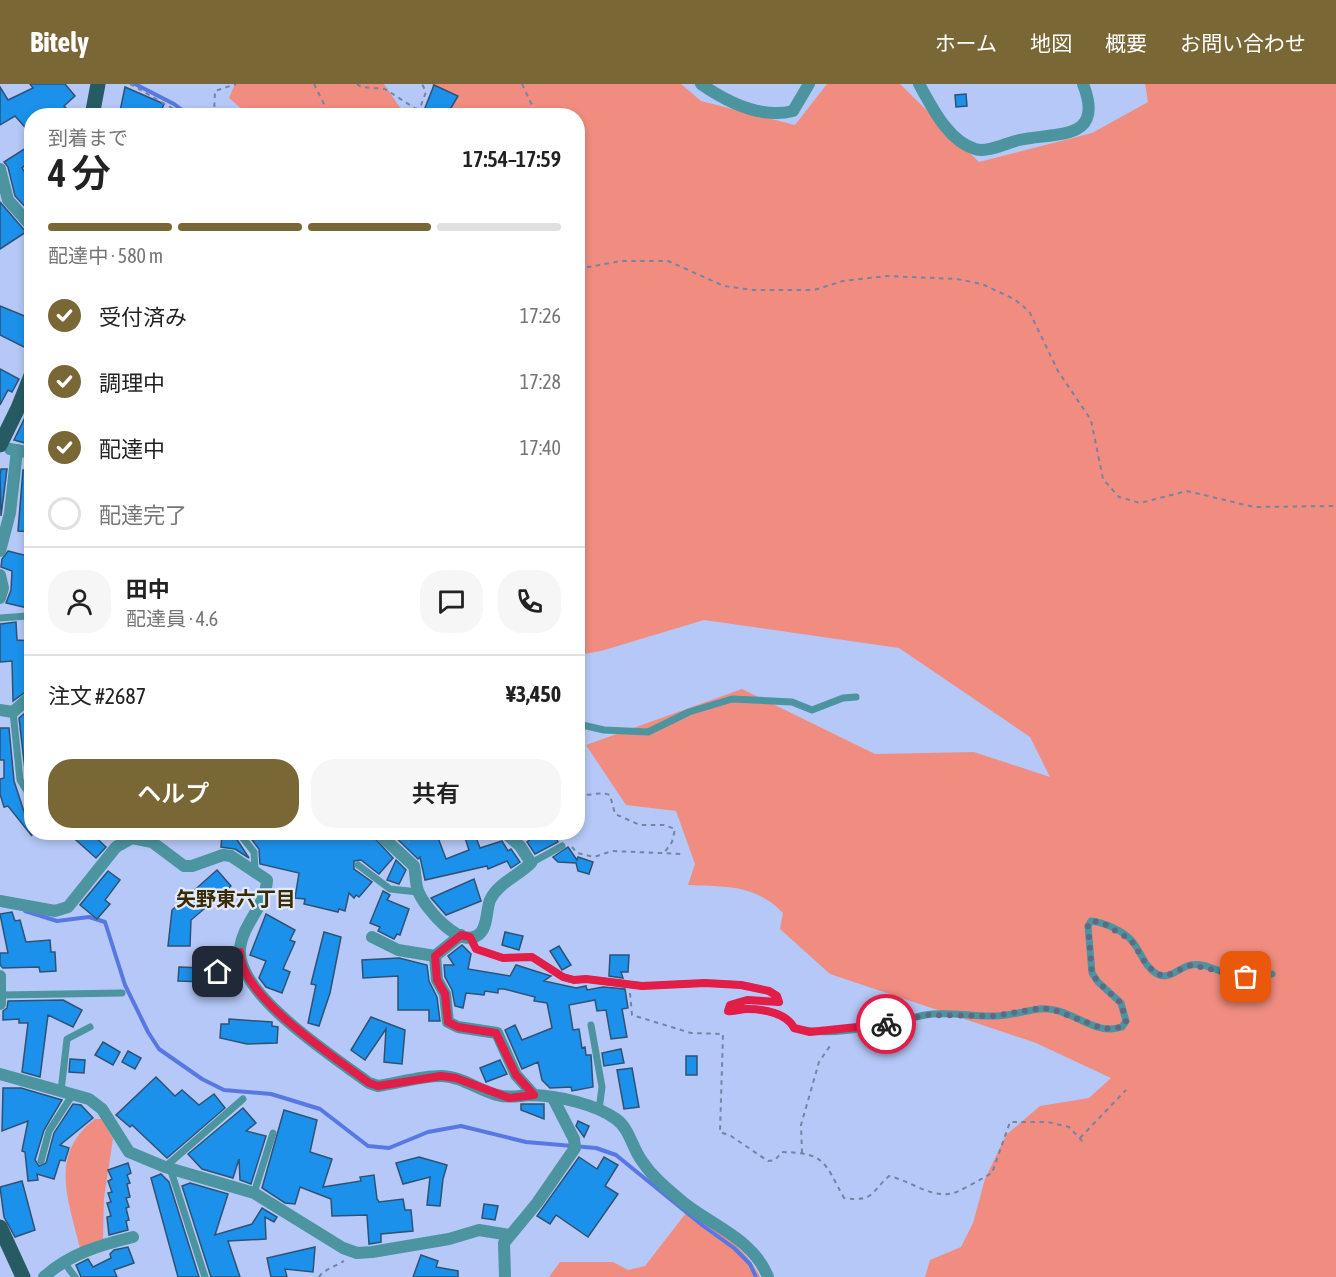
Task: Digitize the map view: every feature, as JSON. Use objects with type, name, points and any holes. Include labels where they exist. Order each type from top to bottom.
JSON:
[{"type":"main road","points":[[94,108],[98,84]]},
{"type":"main road","points":[[0,447],[24,393]]},
{"type":"main road","points":[[0,1227],[23,1277]]},
{"type":"street","points":[[701,84],[718,96],[762,112],[782,114],[793,111],[809,84]]},
{"type":"street","points":[[924,87],[940,120],[962,142],[976,150],[989,150],[1001,144],[1032,137],[1077,132],[1085,123],[1088,114],[1083,84]]},
{"type":"street","points":[[0,169],[8,200],[24,218]]},
{"type":"street","points":[[0,447],[24,451]]},
{"type":"street","points":[[0,550],[10,513],[17,450]]},
{"type":"street","points":[[0,575],[3,588],[0,598]]},
{"type":"street","points":[[0,710],[13,712],[24,702]]},
{"type":"street","points":[[0,901],[55,911],[68,907],[120,844],[128,840]]},
{"type":"street","points":[[151,840],[184,866],[192,866],[223,855],[231,856],[267,880],[266,887],[241,940],[240,962],[244,971],[275,1012],[369,1083],[378,1086],[441,1076],[456,1078],[509,1098],[534,1095],[600,1110],[624,1126],[641,1161],[655,1178],[701,1216],[744,1244],[761,1261],[768,1277]]},
{"type":"street","points":[[386,840],[414,866],[418,892],[441,923],[465,936],[477,936],[482,931],[490,900],[500,887],[531,863],[513,840]]},
{"type":"street","points":[[372,936],[398,950],[435,956],[465,936]]},
{"type":"street","points":[[435,956],[437,980],[445,994],[448,1022],[458,1027],[496,1033],[516,1075],[534,1095]]},
{"type":"street","points":[[0,976],[1,999]]},
{"type":"street","points":[[0,1074],[89,1099],[102,1109],[129,1152],[168,1167],[254,1193],[343,1248],[357,1253],[449,1239],[478,1230],[510,1235]]},
{"type":"street","points":[[505,1277],[504,1244],[537,1203],[574,1144],[553,1098]]},
{"type":"street","points":[[44,1277],[63,1261],[104,1244],[133,1236]]},
{"type":"lane","points":[[0,618],[24,616]]},
{"type":"lane","points":[[585,726],[604,730],[648,732],[689,712],[732,699],[792,702],[812,710],[843,698],[856,697]]},
{"type":"lane","points":[[13,712],[20,780],[24,786]]},
{"type":"lane","points":[[244,840],[254,852],[255,870]]},
{"type":"lane","points":[[531,863],[562,846]]},
{"type":"lane","points":[[358,865],[390,890],[418,892]]},
{"type":"lane","points":[[465,936],[476,949],[503,958],[532,957],[563,977],[632,985],[705,983],[741,985],[769,991],[777,996],[779,1002],[747,1000],[730,1005],[728,1011],[745,1008],[782,1016],[791,1022],[794,1028],[810,1032],[870,1027],[926,1015],[993,1016],[1041,1008],[1054,1010],[1104,1029],[1122,1027],[1126,1021],[1121,1003],[1092,974],[1088,926],[1091,921],[1101,922],[1131,940],[1146,964],[1157,974],[1166,976],[1191,965],[1203,965],[1234,976],[1258,978],[1272,974]]},
{"type":"lane","points":[[213,973],[218,972],[233,954],[240,952]]},
{"type":"lane","points":[[1,999],[122,993]]},
{"type":"lane","points":[[591,1024],[602,1087],[600,1110]]},
{"type":"lane","points":[[41,1161],[49,1131],[67,1092],[67,1039],[90,1028]]},
{"type":"lane","points":[[205,1277],[168,1167],[243,1099]]},
{"type":"lane","points":[[254,1193],[273,1133]]},
{"type":"lane","points":[[63,1261],[75,1277]]},
{"type":"path","points":[[130,84],[172,108]]},
{"type":"path","points":[[214,108],[215,91],[236,84]]},
{"type":"path","points":[[314,84],[326,108]]},
{"type":"path","points":[[357,84],[361,87],[385,89],[414,108]]},
{"type":"path","points":[[417,108],[421,105],[426,92],[422,84]]},
{"type":"path","points":[[522,84],[533,108]]},
{"type":"path","points":[[585,267],[621,261],[668,261],[724,286],[753,290],[814,290],[843,281],[887,276],[957,279],[982,284],[1014,299],[1029,312],[1058,371],[1091,420],[1102,479],[1119,497],[1140,503],[1187,491],[1254,507],[1336,506]]},
{"type":"path","points":[[585,796],[600,792],[610,795],[615,814],[640,825],[664,825],[675,829],[672,842],[664,853]]},
{"type":"path","points":[[562,846],[571,846],[577,853],[594,857],[612,851],[683,854]]},
{"type":"path","points":[[632,985],[629,998],[632,1015],[691,1033],[723,1034],[720,1132],[731,1136],[768,1161],[775,1160],[782,1152],[815,1155],[826,1164],[844,1198],[861,1200],[874,1195],[889,1176],[904,1179],[916,1187],[949,1195],[992,1173],[1010,1122],[1047,1122],[1069,1127],[1085,1144]]},
{"type":"path","points":[[802,1153],[801,1125],[819,1062],[842,1029]]},
{"type":"path","points":[[1080,1138],[1126,1090]]},
{"type":"path","points":[[319,1277],[323,1272],[357,1253]]},
{"type":"shaded area","points":[[235,84],[384,84],[400,108],[241,108],[229,98]]},
{"type":"shaded area","points":[[432,84],[681,84],[701,101],[795,125],[827,84],[900,84],[979,162],[1092,133],[1148,102],[1145,84],[1336,84],[1336,1277],[925,1277],[930,1260],[961,1247],[973,1223],[985,1179],[1006,1135],[1040,1106],[1089,1098],[1111,1078],[1036,1043],[830,974],[780,929],[783,913],[762,897],[739,889],[688,885],[695,864],[676,811],[626,805],[586,745],[742,689],[875,754],[974,752],[1050,777],[1030,737],[899,648],[704,620],[585,654],[585,108],[435,108]]},
{"type":"shaded area","points":[[95,1119],[102,1119],[113,1139],[104,1198],[103,1239],[80,1248],[68,1196],[67,1163],[71,1148],[80,1133]]},
{"type":"shaded area","points":[[686,1213],[729,1239],[746,1256],[760,1277],[549,1277],[560,1262],[613,1262],[628,1270],[645,1266]]},
{"type":"building","points":[[30,84],[65,84],[75,96],[64,106],[66,108],[24,108],[24,126],[15,116],[0,125],[0,87],[8,100],[33,88]]},
{"type":"building","points":[[434,85],[458,96],[451,108],[425,108]]},
{"type":"building","points":[[125,87],[164,104],[162,108],[121,108]]},
{"type":"building","points":[[966,94],[967,106],[956,107],[955,95]]},
{"type":"building","points":[[24,149],[22,168],[24,171],[24,206],[15,196],[8,167],[4,162]]},
{"type":"building","points":[[0,202],[24,230],[24,233],[0,249]]},
{"type":"building","points":[[0,306],[24,316],[24,347],[0,335]]},
{"type":"building","points":[[0,369],[19,379],[12,392],[8,390],[0,405]]},
{"type":"building","points":[[24,419],[24,443],[14,440]]},
{"type":"building","points":[[1,469],[7,469],[1,516],[0,475]]},
{"type":"building","points":[[23,470],[24,470],[24,531],[18,531]]},
{"type":"building","points":[[8,551],[24,555],[24,607],[6,603],[11,590],[12,571],[1,567],[2,559]]},
{"type":"building","points":[[16,622],[17,640],[24,640],[24,693],[13,701],[12,661],[0,662],[0,624]]},
{"type":"building","points":[[24,714],[24,761],[19,718]]},
{"type":"building","points":[[0,728],[9,728],[14,781],[24,812],[24,826],[8,806],[4,807],[0,794],[0,779],[4,778],[4,760],[0,760]]},
{"type":"building","points":[[76,840],[99,840],[106,847],[96,858]]},
{"type":"building","points":[[221,840],[237,840],[249,858],[235,849],[221,847]]},
{"type":"building","points":[[252,840],[376,840],[393,858],[379,874],[361,860],[354,861],[354,869],[372,882],[359,897],[356,895],[354,898],[349,893],[345,911],[339,909],[338,912],[304,904],[305,899],[295,898],[299,873],[260,864],[259,849]]},
{"type":"building","points":[[398,840],[439,840],[446,859],[469,850],[466,840],[477,840],[480,848],[502,841],[508,851],[511,849],[520,862],[511,868],[507,861],[488,869],[487,866],[425,880],[420,857],[418,859]]},
{"type":"building","points":[[530,840],[557,840],[558,842],[535,854],[527,842]]},
{"type":"building","points":[[568,847],[577,860],[578,857],[593,862],[589,874],[578,871],[576,863],[558,862],[553,857]]},
{"type":"building","points":[[396,860],[406,870],[399,884],[387,880]]},
{"type":"building","points":[[217,870],[231,886],[191,920],[190,946],[168,946],[172,910]]},
{"type":"building","points":[[108,871],[120,880],[105,900],[110,904],[97,919],[80,905]]},
{"type":"building","points":[[474,879],[481,901],[446,915],[431,898]]},
{"type":"building","points":[[383,891],[390,895],[387,900],[409,909],[400,935],[397,934],[394,939],[378,931],[380,927],[370,923]]},
{"type":"building","points":[[12,912],[15,921],[20,920],[26,942],[50,940],[51,952],[55,952],[56,971],[40,972],[39,967],[3,968],[0,965],[0,953],[8,953],[0,914]]},
{"type":"building","points":[[266,914],[295,930],[290,940],[295,942],[283,969],[290,972],[282,993],[266,987],[259,978],[266,961],[250,955]]},
{"type":"building","points":[[324,932],[341,937],[330,993],[319,1026],[308,1023],[316,985],[311,984]]},
{"type":"building","points":[[505,932],[523,936],[519,950],[502,945]]},
{"type":"building","points":[[462,945],[471,954],[468,969],[510,976],[516,965],[551,976],[544,981],[576,988],[586,986],[587,990],[603,987],[625,989],[628,1008],[622,1009],[627,1037],[611,1039],[606,1010],[597,1011],[595,1000],[569,1005],[573,1030],[579,1029],[582,1048],[585,1047],[586,1055],[591,1055],[593,1087],[572,1091],[571,1087],[550,1088],[542,1080],[538,1062],[522,1069],[505,1030],[515,1025],[522,1040],[552,1028],[547,1003],[534,1001],[535,997],[498,989],[498,993],[485,991],[484,995],[466,993],[463,1008],[455,1006],[452,990],[445,977],[444,965],[454,965],[448,956]]},
{"type":"building","points":[[559,946],[571,965],[562,970],[550,951]]},
{"type":"building","points":[[610,955],[629,955],[628,972],[621,972],[623,978],[609,976]]},
{"type":"building","points":[[399,958],[427,965],[429,981],[437,997],[440,1021],[429,1021],[429,1010],[398,1010],[398,976],[363,978],[362,960]]},
{"type":"building","points":[[179,967],[205,968],[205,982],[178,981]]},
{"type":"building","points":[[63,1000],[82,1010],[73,1027],[48,1015],[40,1077],[22,1072],[28,1023],[19,1023],[19,1019],[3,1020],[3,1011],[7,1008],[8,1001]]},
{"type":"building","points":[[371,1017],[405,1030],[402,1064],[384,1062],[386,1029],[365,1060],[351,1050]]},
{"type":"building","points":[[229,1019],[272,1022],[272,1026],[278,1027],[277,1043],[247,1044],[220,1038],[221,1024],[229,1024]]},
{"type":"building","points":[[103,1042],[120,1052],[113,1065],[95,1055]]},
{"type":"building","points":[[621,1049],[624,1063],[604,1066],[602,1053]]},
{"type":"building","points":[[128,1051],[141,1058],[135,1069],[122,1062]]},
{"type":"building","points":[[686,1056],[697,1056],[697,1075],[686,1075]]},
{"type":"building","points":[[70,1059],[85,1060],[84,1073],[69,1072]]},
{"type":"building","points":[[500,1060],[507,1074],[486,1082],[480,1068]]},
{"type":"building","points":[[632,1068],[639,1107],[624,1109],[617,1070]]},
{"type":"building","points":[[156,1077],[175,1096],[182,1090],[199,1105],[214,1094],[225,1108],[167,1158],[132,1125],[130,1127],[116,1115]]},
{"type":"building","points":[[3,1088],[21,1088],[62,1100],[44,1130],[35,1160],[39,1166],[46,1163],[54,1133],[73,1104],[81,1105],[93,1118],[60,1145],[69,1148],[65,1161],[60,1160],[54,1179],[37,1174],[38,1180],[28,1181],[25,1152],[22,1151],[28,1121],[2,1131]]},
{"type":"building","points":[[521,1104],[544,1104],[544,1119],[521,1110]]},
{"type":"building","points":[[243,1108],[256,1123],[246,1131],[266,1136],[251,1184],[240,1180],[239,1159],[233,1178],[202,1169],[188,1154]]},
{"type":"building","points":[[284,1110],[317,1120],[310,1152],[332,1159],[323,1187],[361,1181],[360,1177],[374,1175],[379,1202],[403,1199],[405,1210],[411,1210],[413,1231],[381,1234],[381,1242],[369,1244],[367,1215],[332,1216],[331,1199],[300,1187],[295,1204],[285,1203],[262,1188]]},
{"type":"building","points":[[578,1121],[589,1126],[584,1137],[576,1126]]},
{"type":"building","points":[[419,1157],[447,1165],[440,1206],[427,1205],[430,1177],[403,1184],[396,1163]]},
{"type":"building","points":[[579,1157],[597,1169],[604,1157],[618,1165],[605,1186],[618,1194],[588,1237],[556,1215],[550,1224],[537,1216]]},
{"type":"building","points":[[128,1163],[131,1173],[127,1175],[130,1183],[127,1184],[130,1197],[126,1198],[129,1207],[126,1208],[129,1220],[126,1221],[128,1230],[109,1235],[107,1217],[111,1216],[107,1203],[111,1202],[108,1193],[112,1192],[108,1181],[112,1179],[108,1170]]},
{"type":"building","points":[[161,1174],[169,1182],[199,1277],[178,1277],[151,1178]]},
{"type":"building","points":[[22,1181],[35,1230],[15,1237],[4,1217],[0,1187]]},
{"type":"building","points":[[190,1183],[228,1194],[215,1235],[252,1224],[262,1208],[277,1217],[274,1222],[265,1217],[266,1239],[228,1241],[240,1277],[211,1277],[182,1186]]},
{"type":"building","points":[[484,1204],[498,1206],[495,1220],[482,1218]]},
{"type":"building","points":[[128,1247],[134,1263],[114,1270],[117,1277],[81,1277],[76,1265],[88,1259],[93,1267],[111,1258],[110,1254],[114,1250]]},
{"type":"building","points":[[315,1247],[313,1272],[285,1269],[287,1277],[271,1277],[267,1258]]},
{"type":"building","points":[[421,1255],[438,1261],[436,1267],[458,1271],[458,1277],[413,1277]]},
{"type":"waterway","points":[[135,84],[179,108]]},
{"type":"waterway","points":[[25,911],[57,921],[89,917],[105,922],[125,985],[148,1032],[159,1049],[202,1079],[224,1090],[271,1094],[320,1109],[368,1146],[389,1148],[428,1132],[461,1126],[526,1142],[596,1148],[616,1155],[734,1248],[750,1264],[756,1277]]},
{"type":"way so far","points":[[886,1024],[926,1015],[993,1016],[1018,1014],[1041,1008],[1054,1010],[1104,1029],[1122,1027],[1126,1021],[1121,1003],[1092,974],[1088,926],[1091,921],[1101,922],[1131,940],[1146,964],[1157,974],[1166,976],[1191,965],[1203,965],[1234,976],[1246,977]]},
{"type":"district","name":"矢野東六丁目","points":[[236,899]]},
{"type":"route","points":[[218,972],[233,954],[240,952],[240,962],[244,971],[275,1012],[369,1083],[378,1086],[441,1076],[456,1078],[509,1098],[534,1095],[516,1075],[499,1036],[492,1031],[458,1027],[448,1022],[445,994],[437,980],[435,956],[461,935],[470,937],[476,949],[503,958],[532,957],[563,977],[574,980],[586,979],[642,986],[705,983],[741,985],[769,991],[777,996],[779,1002],[747,1000],[730,1005],[728,1011],[745,1008],[782,1016],[791,1022],[794,1028],[810,1032],[886,1024]]}]
